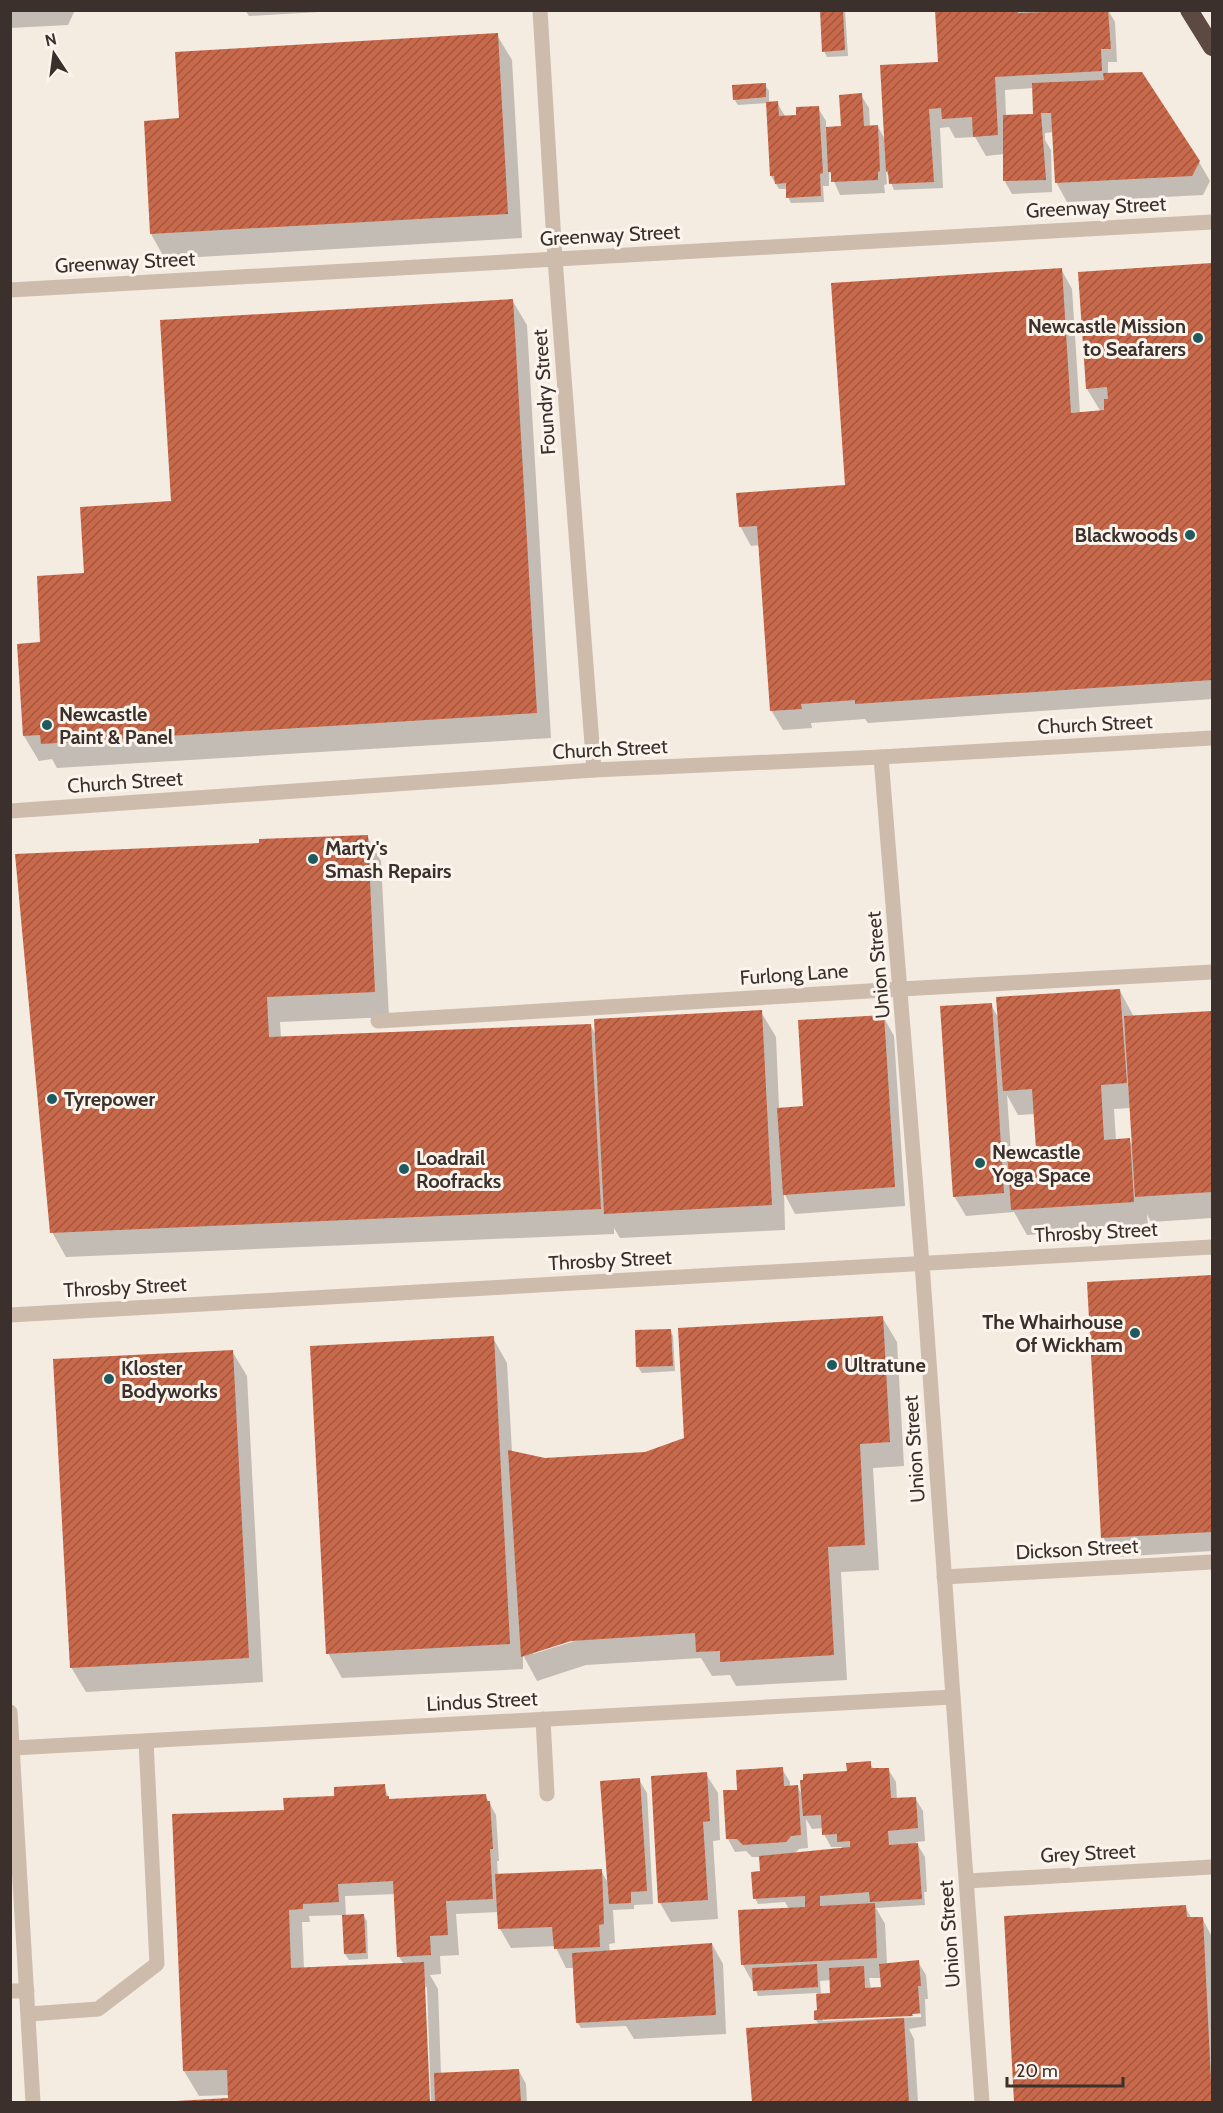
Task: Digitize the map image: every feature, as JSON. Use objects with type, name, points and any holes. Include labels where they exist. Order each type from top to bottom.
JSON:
[{"type":"highway","points":[[1189,10],[1212,47]]},
{"type":"street","name":"Foundry Street","points":[[540,10],[555,259],[594,770]]},
{"type":"street","name":"Greenway Street","points":[[10,290],[1212,222]]},
{"type":"street","name":"Church Street","points":[[10,811],[594,770],[881,757],[1212,738]]},
{"type":"street","name":"Union Street","points":[[881,757],[922,1263],[982,2103]]},
{"type":"street","name":"Furlong Lane","points":[[378,1021],[901,988],[1212,972]]},
{"type":"street","name":"Throsby Street","points":[[10,1315],[1212,1247]]},
{"type":"street","name":"Dickson Street","points":[[944,1577],[1212,1562]]},
{"type":"street","name":"Lindus Street","points":[[13,1748],[953,1697]]},
{"type":"street","points":[[10,1712],[33,2103]]},
{"type":"street","points":[[543,1719],[546,1794]]},
{"type":"street","points":[[29,2014],[98,2009],[157,1964],[146,1741]]},
{"type":"street","name":"Grey Street","points":[[967,1881],[1212,1867]]},
{"type":"street","points":[[10,1991],[27,1991]]},
{"type":"building","points":[[820,10],[843,10],[845,50],[822,52]]},
{"type":"building","points":[[935,10],[1018,10],[1018,13],[1108,10],[1111,49],[1101,49],[1102,71],[995,77],[998,135],[973,137],[972,117],[942,119],[941,108],[929,109],[934,182],[889,184],[888,171],[886,172],[880,65],[938,62]]},
{"type":"building","points":[[498,33],[508,214],[150,234],[144,121],[179,118],[175,52]]},
{"type":"building","points":[[1142,72],[1200,161],[1192,176],[1055,183],[1051,113],[1041,113],[1046,180],[1003,181],[1003,115],[1033,114],[1032,83],[1104,80],[1103,73]]},
{"type":"building","points":[[766,83],[766,97],[733,100],[732,85]]},
{"type":"building","points":[[862,93],[864,126],[878,125],[880,171],[878,180],[831,182],[831,172],[828,172],[826,127],[841,126],[839,95]]},
{"type":"building","points":[[778,101],[779,116],[796,115],[796,107],[819,106],[823,173],[820,174],[821,196],[786,198],[786,183],[775,184],[774,176],[770,176],[766,102]]},
{"type":"building","points":[[1212,263],[1212,680],[855,704],[855,700],[801,704],[802,709],[770,711],[757,526],[739,527],[736,493],[845,485],[831,283],[1062,268],[1071,413],[1104,410],[1104,399],[1108,399],[1107,387],[1086,389],[1078,272]]},
{"type":"building","points":[[513,299],[537,713],[41,744],[40,735],[23,736],[17,644],[40,642],[37,576],[84,573],[80,507],[171,501],[160,320]]},
{"type":"building","points":[[368,835],[375,992],[267,997],[269,1037],[591,1024],[601,1209],[50,1233],[15,854],[259,843],[259,839]]},
{"type":"building","points":[[1120,989],[1127,1083],[1101,1085],[1104,1140],[1130,1138],[1134,1202],[1011,1210],[1007,1151],[1036,1149],[1032,1089],[1003,1091],[996,997]]},
{"type":"building","points":[[992,1003],[1004,1193],[953,1197],[940,1006]]},
{"type":"building","points":[[762,1010],[772,1205],[604,1214],[594,1019]]},
{"type":"building","points":[[1212,1011],[1212,1192],[1135,1197],[1124,1016]]},
{"type":"building","points":[[884,1015],[895,1187],[783,1195],[777,1108],[803,1106],[798,1020]]},
{"type":"building","points":[[1212,1275],[1212,1532],[1101,1538],[1087,1282]]},
{"type":"building","points":[[883,1316],[890,1442],[860,1444],[865,1545],[828,1547],[834,1655],[720,1662],[720,1651],[696,1652],[695,1633],[571,1641],[521,1657],[508,1450],[545,1458],[645,1452],[684,1438],[678,1328]]},
{"type":"building","points":[[671,1329],[673,1366],[636,1367],[635,1330]]},
{"type":"building","points":[[494,1336],[510,1644],[326,1654],[310,1346]]},
{"type":"building","points":[[233,1350],[249,1658],[70,1668],[53,1359]]},
{"type":"building","points":[[871,1761],[871,1768],[889,1768],[891,1798],[916,1797],[918,1828],[888,1831],[889,1845],[918,1843],[922,1899],[870,1902],[869,1892],[820,1896],[820,1906],[875,1903],[877,1958],[741,1965],[738,1910],[805,1907],[805,1896],[753,1899],[751,1872],[760,1871],[759,1856],[850,1847],[850,1841],[837,1842],[837,1834],[822,1835],[821,1815],[803,1816],[800,1780],[803,1780],[803,1774],[847,1771],[846,1763]]},
{"type":"building","points":[[783,1767],[784,1786],[798,1785],[801,1835],[791,1836],[786,1842],[743,1845],[737,1839],[726,1839],[723,1790],[737,1790],[736,1770]]},
{"type":"building","points":[[707,1772],[710,1821],[703,1822],[708,1900],[658,1903],[651,1776]]},
{"type":"building","points":[[640,1778],[647,1891],[631,1892],[631,1903],[609,1904],[600,1781]]},
{"type":"building","points":[[385,1784],[386,1796],[389,1796],[389,1799],[486,1794],[487,1801],[490,1801],[493,1899],[446,1901],[448,1935],[430,1936],[431,1955],[397,1957],[393,1881],[338,1884],[339,1902],[303,1904],[303,1909],[289,1910],[291,1968],[424,1962],[430,2102],[176,2102],[228,2098],[227,2070],[183,2071],[172,1814],[284,1810],[283,1798],[334,1796],[334,1787]]},
{"type":"building","points":[[602,1869],[604,1924],[599,1925],[600,1947],[554,1949],[552,1927],[498,1929],[495,1874]]},
{"type":"building","points":[[1186,1905],[1187,1917],[1203,1917],[1212,2102],[1014,2102],[1004,1916]]},
{"type":"building","points":[[364,1914],[366,1953],[344,1954],[342,1915]]},
{"type":"building","points":[[712,1943],[716,2015],[576,2023],[572,1953]]},
{"type":"building","points":[[919,1960],[920,2013],[912,2014],[913,2016],[814,2020],[814,2011],[817,2010],[816,1994],[830,1993],[829,1968],[864,1966],[865,1988],[881,1987],[879,1964]]},
{"type":"building","points":[[817,1964],[818,1987],[753,1991],[752,1968]]},
{"type":"building","points":[[904,2018],[909,2102],[752,2102],[746,2028]]},
{"type":"building","points":[[519,2069],[521,2102],[435,2102],[434,2073]]},
{"type":"place","name":"Newcastle Mission to Seafarers","points":[[1198,338]]},
{"type":"place","name":"Blackwoods","points":[[1190,535]]},
{"type":"place","name":"Newcastle Paint & Panel","points":[[47,725]]},
{"type":"place","name":"Marty's Smash Repairs","points":[[313,859]]},
{"type":"place","name":"Tyrepower","points":[[52,1099]]},
{"type":"place","name":"Newcastle Yoga Space","points":[[980,1163]]},
{"type":"place","name":"Loadrail Roofracks","points":[[404,1169]]},
{"type":"place","name":"The Whairhouse Of Wickham","points":[[1135,1333]]},
{"type":"place","name":"Ultratune","points":[[832,1365]]},
{"type":"place","name":"Kloster Bodyworks","points":[[109,1379]]}]
